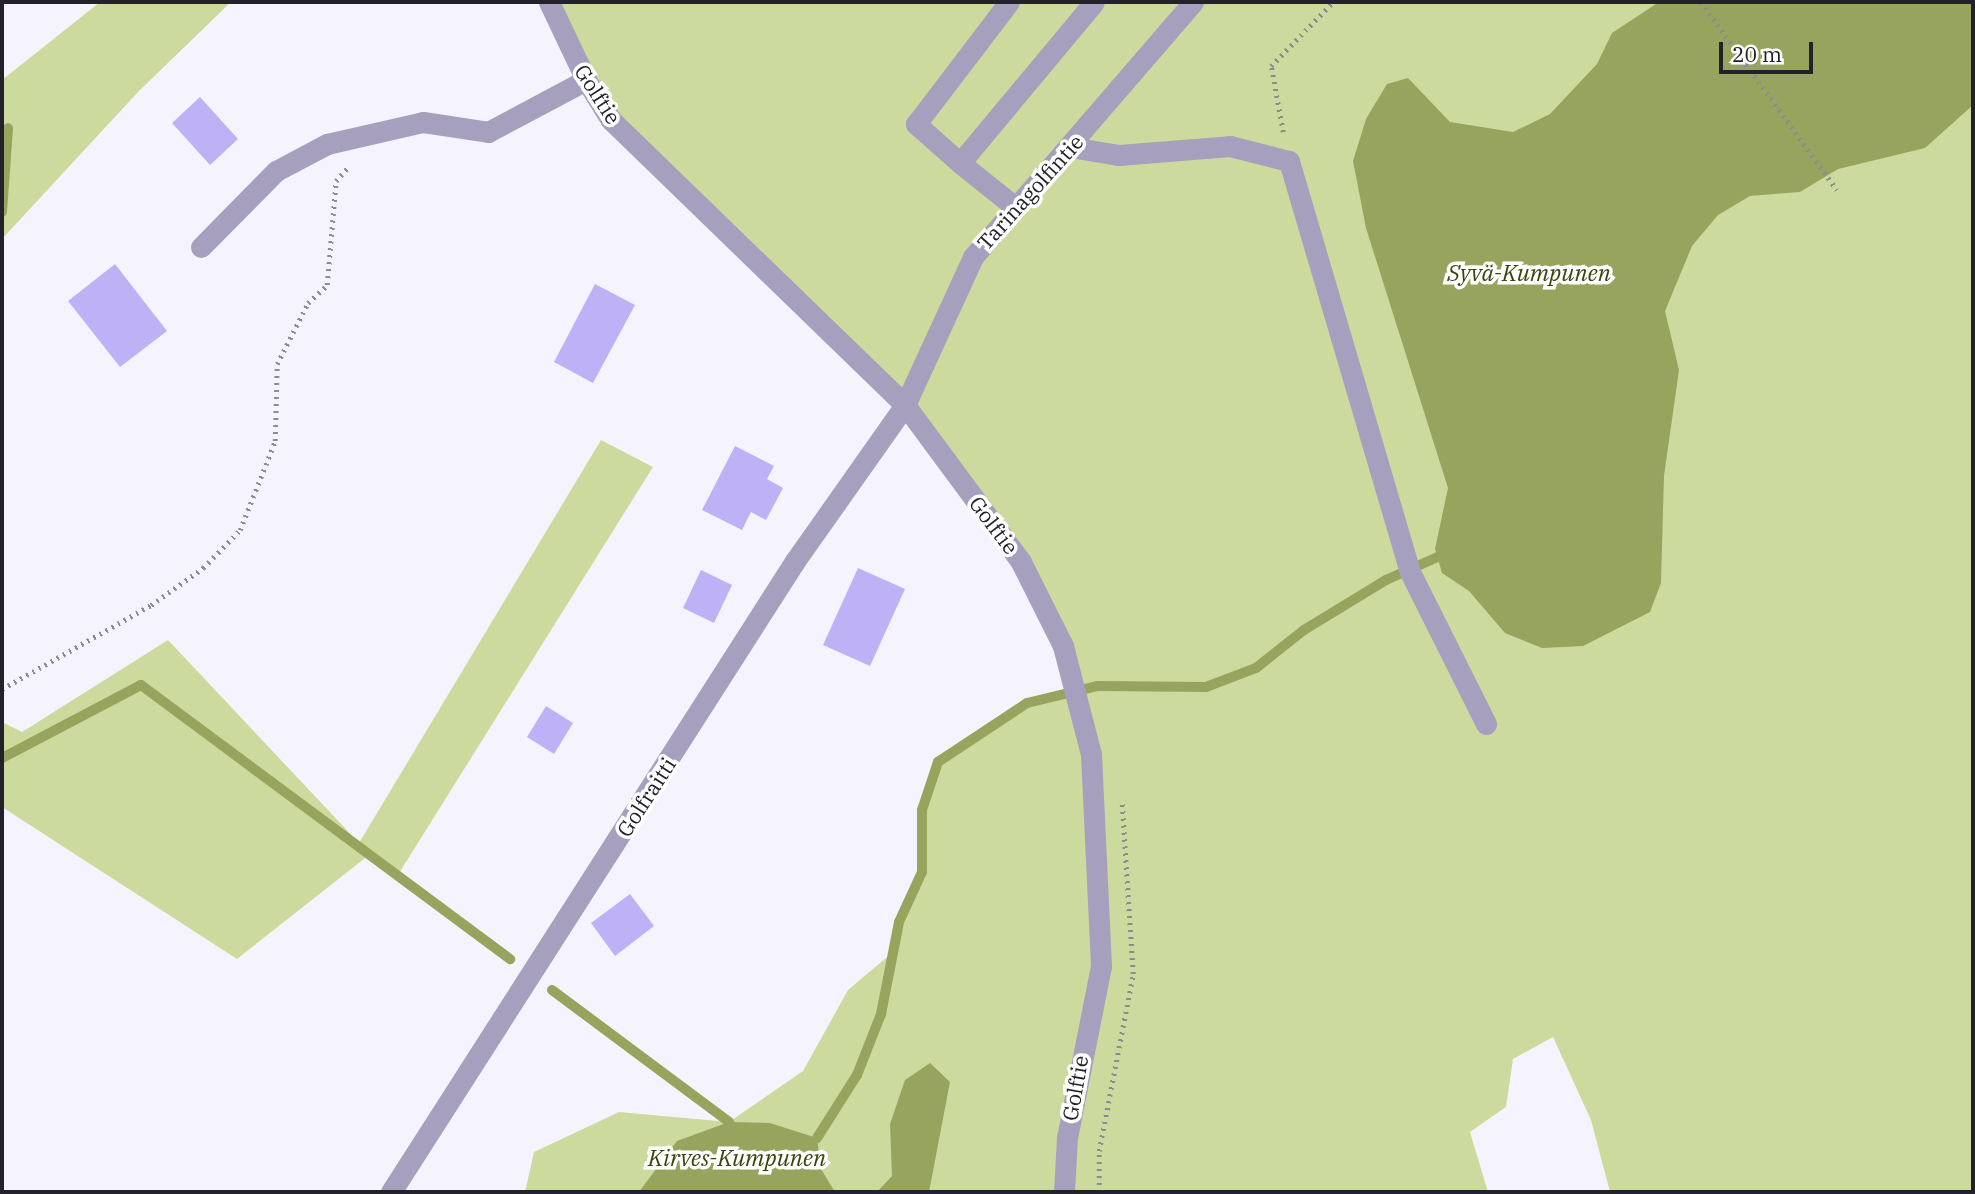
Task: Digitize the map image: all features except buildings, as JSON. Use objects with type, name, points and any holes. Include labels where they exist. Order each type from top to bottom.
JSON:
[{"type":"street","name":"Golftie","points":[[549,2],[586,80],[611,120],[755,263],[905,405],[1021,562],[1063,646],[1091,754],[1101,966],[1067,1137],[1064,1192]]},
{"type":"street","points":[[1009,2],[916,124],[1015,207]]},
{"type":"street","points":[[960,163],[1094,2]]},
{"type":"street","name":"Tarinagolfintie","points":[[905,405],[973,257],[1193,2]]},
{"type":"street","points":[[201,247],[276,172],[327,144],[423,122],[488,132],[586,80]]},
{"type":"street","points":[[1070,147],[1119,155],[1230,146],[1289,161],[1410,572],[1486,724]]},
{"type":"street","name":"Golfraitti","points":[[391,1192],[795,561],[905,405]]},
{"type":"path","points":[[1289,161],[1271,66],[1333,2]]},
{"type":"path","points":[[1701,2],[1837,190]]},
{"type":"path","points":[[2,689],[151,605],[203,568],[240,530],[275,441],[277,365],[308,303],[327,285],[336,181],[377,133]]},
{"type":"path","points":[[1099,1192],[1099,1150],[1133,974],[1130,867],[1122,799]]},
{"type":"shaded area","points":[[100,2],[231,2],[139,91],[2,239],[2,80]]},
{"type":"shaded area","points":[[549,2],[1973,2],[1973,1192],[1610,1192],[1591,1120],[1553,1037],[1513,1059],[1506,1107],[1470,1132],[1488,1192],[525,1192],[534,1152],[619,1112],[729,1122],[803,1071],[848,990],[893,952],[922,872],[922,810],[938,762],[1027,703],[1075,692],[1021,562],[905,406],[611,120]]},
{"type":"shaded area","points":[[601,440],[653,467],[396,878],[369,855],[237,959],[2,807],[2,722],[22,732],[168,640],[359,843]]},
{"type":"water","name":"Syvä-Kumpunen","points":[[1659,2],[1973,2],[1973,105],[1925,148],[1838,169],[1800,192],[1750,196],[1718,215],[1692,246],[1665,311],[1679,370],[1664,476],[1661,583],[1650,612],[1583,646],[1542,648],[1505,633],[1469,591],[1442,573],[1435,549],[1448,488],[1366,228],[1353,161],[1366,119],[1387,84],[1408,78],[1450,122],[1513,132],[1550,114],[1597,64],[1612,33]]},
{"type":"water","name":"Kirves-Kumpunen","points":[[930,1063],[950,1082],[929,1192],[877,1192],[892,1176],[890,1124],[905,1080]]},
{"type":"water","name":"Kirves-Kumpunen","points":[[729,1122],[770,1123],[817,1138],[821,1169],[835,1192],[639,1192],[677,1141]]},
{"type":"waterway","points":[[2,212],[8,128]]},
{"type":"waterway","points":[[817,1138],[857,1075],[881,1014],[899,922],[922,872],[922,810],[938,762],[1027,703],[1098,686],[1206,687],[1256,668],[1304,630],[1386,580],[1440,556]]},
{"type":"waterway","points":[[2,758],[141,685],[510,959]]},
{"type":"waterway","points":[[552,990],[729,1122]]}]
